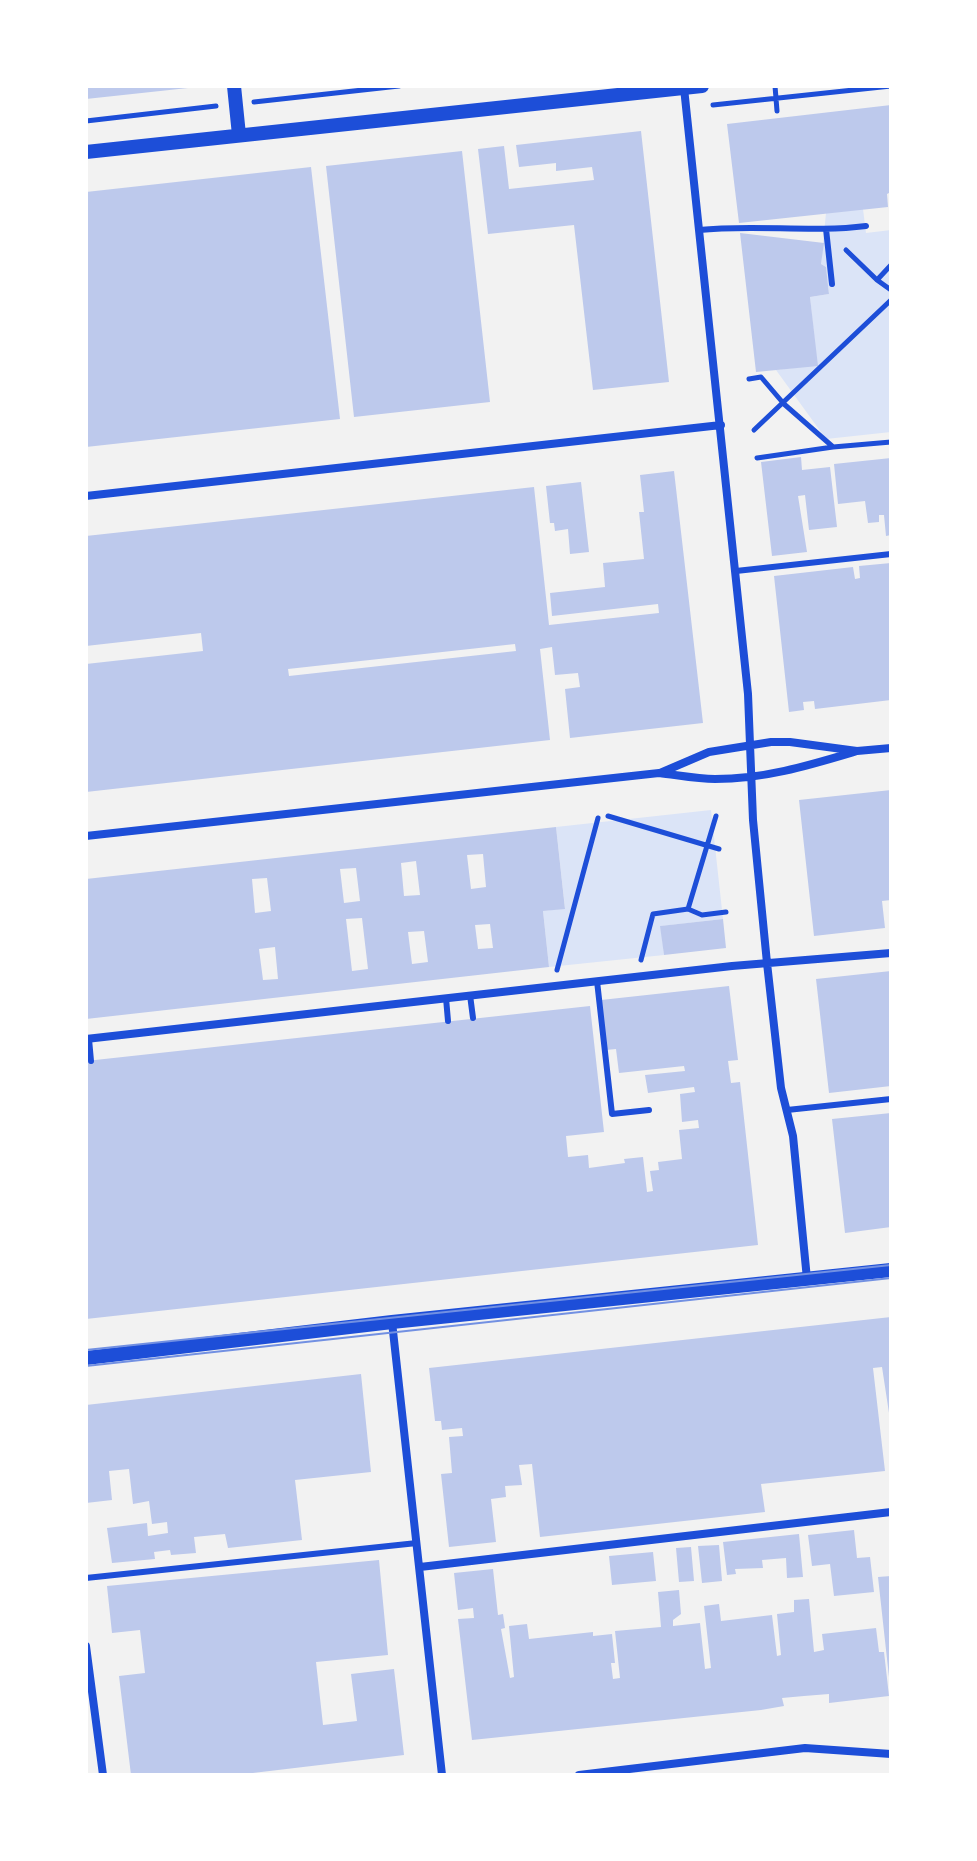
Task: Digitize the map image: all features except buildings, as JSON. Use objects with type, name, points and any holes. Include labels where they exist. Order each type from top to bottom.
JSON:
[{"type":"street","points":[[234,86],[239,135]]},
{"type":"street","points":[[86,152],[638,90],[702,86]]},
{"type":"street","points":[[684,88],[736,571],[751,745],[753,820],[767,963],[781,1088],[793,1136],[807,1279]]},
{"type":"street","points":[[86,496],[721,425]]},
{"type":"street","points":[[659,773],[709,752],[751,745],[790,742],[857,751]]},
{"type":"street","points":[[86,836],[659,773],[712,779],[752,776],[792,771],[857,751],[891,748]]},
{"type":"street","points":[[87,1039],[597,981],[891,953]]},
{"type":"street","points":[[86,1358],[392,1322],[891,1270]]},
{"type":"street","points":[[392,1322],[442,1775]]},
{"type":"street","points":[[420,1567],[891,1512]]},
{"type":"street","points":[[86,1646],[103,1775]]},
{"type":"street","points":[[579,1775],[805,1748],[891,1754]]},
{"type":"lane","points":[[699,230],[733,226],[826,229],[866,226]]},
{"type":"lane","points":[[826,229],[832,284]]},
{"type":"lane","points":[[736,571],[891,554]]},
{"type":"lane","points":[[597,981],[612,1114],[649,1110]]},
{"type":"lane","points":[[470,995],[473,1018]]},
{"type":"lane","points":[[446,998],[448,1021]]},
{"type":"lane","points":[[87,1039],[91,1061]]},
{"type":"lane","points":[[787,1110],[891,1099]]},
{"type":"lane","points":[[86,1578],[417,1543]]},
{"type":"path","points":[[775,86],[777,111]]},
{"type":"path","points":[[847,250],[891,290]]},
{"type":"path","points":[[877,280],[891,265]]},
{"type":"path","points":[[754,430],[891,300]]},
{"type":"path","points":[[749,379],[761,377],[784,404],[833,447]]},
{"type":"path","points":[[757,458],[891,442]]},
{"type":"path","points":[[608,816],[719,849]]},
{"type":"path","points":[[688,909],[716,816]]},
{"type":"path","points":[[552,986],[598,818]]},
{"type":"path","points":[[636,977],[653,914],[688,909],[702,915],[726,912]]},
{"type":"shaded area","points":[[863,209],[866,233],[891,230],[891,432],[826,439],[776,370],[817,365],[810,297],[829,294],[826,267],[821,264],[826,213]]},
{"type":"shaded area","points":[[711,810],[723,919],[661,926],[664,955],[549,967],[543,911],[565,908],[556,827]]},
{"type":"tram line","points":[[86,1350],[891,1265]]},
{"type":"tram line","points":[[86,1366],[891,1278]]}]
